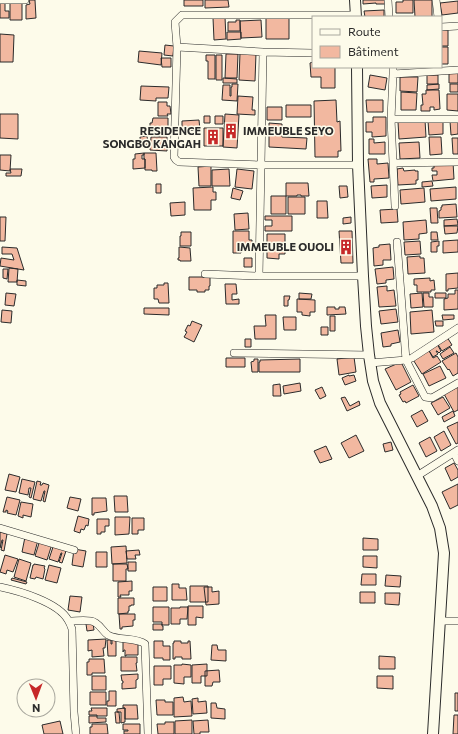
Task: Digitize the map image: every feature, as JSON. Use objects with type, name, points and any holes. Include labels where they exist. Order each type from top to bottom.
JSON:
[{"type":"street","points":[[0,0],[25,0]]},
{"type":"street","points":[[355,0],[356,16],[182,15],[175,22],[177,47],[174,157],[179,162],[261,165],[358,165]]},
{"type":"street","points":[[388,0],[390,16]]},
{"type":"street","points":[[436,0],[438,16]]},
{"type":"street","points":[[442,27],[458,26]]},
{"type":"street","points":[[177,47],[312,53]]},
{"type":"street","points":[[259,276],[263,52]]},
{"type":"street","points":[[356,68],[358,165],[363,276],[366,326],[373,381],[380,403],[432,506],[440,528],[444,553],[433,734]]},
{"type":"street","points":[[395,206],[391,119],[393,71],[458,70]]},
{"type":"street","points":[[391,119],[458,119]]},
{"type":"street","points":[[394,163],[458,162]]},
{"type":"street","points":[[397,242],[406,360],[425,397],[432,398],[458,383]]},
{"type":"street","points":[[205,274],[259,276],[363,276]]},
{"type":"street","points":[[234,353],[406,360],[412,358],[458,328]]},
{"type":"street","points":[[417,476],[456,451],[458,461]]},
{"type":"street","points":[[0,528],[74,550]]},
{"type":"street","points":[[0,587],[15,590],[47,602],[64,615],[69,621],[72,629],[76,734]]},
{"type":"street","points":[[440,620],[458,621]]},
{"type":"street","points":[[69,621],[96,622],[108,634],[121,639],[141,641],[145,644],[148,734]]},
{"type":"building","points":[[29,0],[35,0],[36,18],[26,19],[26,5],[30,4]]},
{"type":"building","points":[[184,0],[203,0],[203,6],[184,6]]},
{"type":"building","points":[[205,0],[228,0],[229,7],[205,8]]},
{"type":"building","points":[[363,0],[385,0],[385,4],[363,4]]},
{"type":"building","points":[[403,0],[413,0],[413,13],[396,13],[396,2],[403,2]]},
{"type":"building","points":[[414,0],[432,0],[432,16],[415,16]]},
{"type":"building","points":[[0,1],[5,1],[5,11],[9,11],[9,18],[0,18]]},
{"type":"building","points":[[458,1],[458,13],[442,15],[440,3]]},
{"type":"building","points":[[10,2],[22,2],[22,20],[10,20]]},
{"type":"building","points":[[384,10],[384,16],[365,16],[364,11]]},
{"type":"building","points":[[225,17],[226,39],[214,40],[213,18]]},
{"type":"building","points":[[266,18],[289,18],[289,39],[266,39]]},
{"type":"building","points":[[236,20],[240,20],[240,31],[228,31],[228,22],[236,22]]},
{"type":"building","points":[[261,20],[262,37],[241,38],[240,21]]},
{"type":"building","points":[[442,30],[448,30],[448,46],[442,46]]},
{"type":"building","points":[[227,32],[241,32],[241,39],[227,40]]},
{"type":"building","points":[[0,34],[14,35],[13,62],[0,62]]},
{"type":"building","points":[[165,45],[174,46],[173,56],[164,55]]},
{"type":"building","points":[[442,47],[448,47],[448,64],[442,64]]},
{"type":"building","points":[[139,51],[162,53],[161,65],[138,62]]},
{"type":"building","points":[[240,53],[256,53],[255,81],[239,80]]},
{"type":"building","points":[[226,54],[238,54],[237,78],[225,78]]},
{"type":"building","points":[[206,55],[215,55],[215,79],[208,79],[208,61],[206,61]]},
{"type":"building","points":[[216,55],[222,55],[222,80],[216,80]]},
{"type":"building","points":[[161,58],[171,58],[171,67],[162,67]]},
{"type":"building","points":[[312,62],[312,68],[335,68],[335,88],[321,88],[321,77],[311,77],[310,63]]},
{"type":"building","points":[[449,72],[458,72],[458,83],[449,83]]},
{"type":"building","points":[[370,75],[387,78],[385,90],[368,87]]},
{"type":"building","points":[[427,75],[438,75],[438,84],[427,84]]},
{"type":"building","points":[[400,77],[418,77],[417,92],[400,91]]},
{"type":"building","points":[[223,78],[237,79],[237,83],[223,83]]},
{"type":"building","points":[[232,84],[238,84],[237,101],[222,100],[223,85],[230,85],[231,96]]},
{"type":"building","points":[[439,84],[439,89],[427,90],[427,85]]},
{"type":"building","points":[[450,84],[458,84],[458,92],[450,92]]},
{"type":"building","points":[[141,86],[169,87],[168,98],[156,98],[156,101],[140,100]]},
{"type":"building","points":[[426,90],[439,90],[440,109],[434,110],[434,107],[430,107],[430,111],[421,111],[421,105],[423,105],[422,94],[426,94]]},
{"type":"building","points":[[401,92],[417,93],[416,110],[401,110]]},
{"type":"building","points":[[447,94],[458,94],[458,111],[447,110]]},
{"type":"building","points":[[238,96],[253,97],[252,110],[255,110],[255,115],[237,114]]},
{"type":"building","points":[[336,100],[337,122],[340,121],[341,151],[338,151],[338,157],[315,157],[314,101]]},
{"type":"building","points":[[366,100],[383,100],[383,112],[367,112]]},
{"type":"building","points":[[158,102],[167,102],[167,106],[170,106],[171,114],[167,114],[168,116],[158,116]]},
{"type":"building","points":[[286,105],[311,105],[311,117],[286,117]]},
{"type":"building","points":[[267,107],[282,107],[282,120],[267,120]]},
{"type":"building","points":[[0,114],[18,114],[18,139],[0,138]]},
{"type":"building","name":"IMMEUBLE SEYO","points":[[225,114],[239,115],[237,148],[223,147]]},
{"type":"building","points":[[204,116],[210,116],[210,123],[204,123]]},
{"type":"building","points":[[215,116],[223,116],[223,124],[215,124]]},
{"type":"building","points":[[373,117],[386,117],[386,136],[372,137],[372,132],[366,132],[366,122],[373,122]]},
{"type":"building","points":[[153,118],[168,118],[168,134],[148,134],[148,127],[150,127],[150,123],[152,123]]},
{"type":"building","points":[[199,120],[200,130],[182,131],[182,121]]},
{"type":"building","points":[[425,120],[426,137],[399,139],[398,122]]},
{"type":"building","points":[[443,120],[443,134],[429,135],[428,121]]},
{"type":"building","points":[[458,120],[458,134],[451,135],[450,121]]},
{"type":"building","points":[[269,123],[282,124],[282,137],[307,138],[306,149],[269,147]]},
{"type":"building","name":"RESIDENCE SONGBO KANGAH","points":[[204,128],[223,128],[223,146],[204,146]]},
{"type":"building","points":[[147,136],[148,144],[140,145],[140,137]]},
{"type":"building","points":[[151,137],[167,137],[167,151],[150,150]]},
{"type":"building","points":[[429,137],[441,137],[442,154],[430,155]]},
{"type":"building","points":[[452,138],[458,138],[458,154],[453,154]]},
{"type":"building","points":[[369,139],[374,139],[374,143],[385,142],[385,154],[369,154]]},
{"type":"building","points":[[419,142],[420,158],[400,159],[399,143]]},
{"type":"building","points":[[144,153],[156,153],[157,171],[145,170]]},
{"type":"building","points":[[144,153],[144,155],[142,155],[142,159],[145,159],[145,168],[133,169],[133,159],[135,159],[135,154]]},
{"type":"building","points":[[0,155],[11,155],[10,171],[0,170]]},
{"type":"building","points":[[368,159],[377,159],[377,164],[388,163],[389,178],[374,179],[374,182],[370,182]]},
{"type":"building","points":[[453,162],[454,179],[433,181],[432,175],[437,175],[437,171],[432,171],[432,168],[434,168],[434,163]]},
{"type":"building","points":[[211,166],[211,186],[199,186],[198,167]]},
{"type":"building","points":[[403,168],[404,171],[418,171],[418,180],[416,180],[416,184],[398,185],[397,169]]},
{"type":"building","points":[[10,169],[22,169],[21,176],[6,176],[6,173],[11,173]]},
{"type":"building","points":[[229,169],[230,186],[212,186],[212,170]]},
{"type":"building","points":[[237,169],[254,171],[252,189],[235,187]]},
{"type":"building","points":[[432,181],[433,186],[422,187],[422,182]]},
{"type":"building","points":[[286,183],[308,183],[309,196],[286,196]]},
{"type":"building","points":[[156,184],[161,184],[161,193],[156,193]]},
{"type":"building","points":[[387,185],[387,197],[372,198],[371,186]]},
{"type":"building","points":[[339,186],[347,186],[348,197],[340,198]]},
{"type":"building","points":[[213,187],[213,192],[216,192],[216,200],[211,200],[211,210],[194,210],[193,188]]},
{"type":"building","points":[[456,187],[456,199],[431,201],[430,189]]},
{"type":"building","points":[[233,188],[243,191],[240,200],[231,198]]},
{"type":"building","points":[[424,188],[425,202],[401,204],[400,190]]},
{"type":"building","points":[[271,196],[286,196],[286,214],[271,214]]},
{"type":"building","points":[[288,197],[305,197],[305,214],[288,214]]},
{"type":"building","points":[[317,201],[327,201],[328,218],[317,218]]},
{"type":"building","points":[[185,202],[185,215],[171,216],[170,203]]},
{"type":"building","points":[[456,204],[457,217],[439,218],[439,211],[441,210],[442,205]]},
{"type":"building","points":[[430,208],[437,208],[438,223],[431,223]]},
{"type":"building","points":[[397,209],[398,222],[381,223],[380,210]]},
{"type":"building","points":[[248,213],[249,229],[235,230],[234,214]]},
{"type":"building","points":[[265,216],[292,216],[292,231],[265,231],[265,226],[272,226],[272,220],[265,220]]},
{"type":"building","points":[[0,217],[6,217],[5,241],[0,241]]},
{"type":"building","points":[[351,217],[351,223],[343,224],[343,218]]},
{"type":"building","points":[[457,219],[458,225],[444,226],[444,220]]},
{"type":"building","points":[[426,220],[427,233],[419,234],[419,239],[404,240],[403,222]]},
{"type":"building","points":[[444,226],[458,226],[457,233],[445,234]]},
{"type":"building","points":[[233,231],[249,231],[249,240],[252,240],[252,250],[241,250],[241,253],[233,253]]},
{"type":"building","name":"IMMEUBLE OUOLI","points":[[339,231],[352,231],[353,263],[341,263]]},
{"type":"building","points":[[181,232],[191,232],[191,246],[180,246]]},
{"type":"building","points":[[431,232],[437,232],[438,240],[431,240]]},
{"type":"building","points":[[267,234],[285,234],[285,254],[279,254],[279,259],[267,258]]},
{"type":"building","points":[[458,240],[458,252],[443,253],[443,241]]},
{"type":"building","points":[[420,241],[421,254],[405,255],[404,242]]},
{"type":"building","points":[[439,241],[437,252],[431,252],[431,242]]},
{"type":"building","points":[[390,244],[391,260],[383,260],[383,265],[374,266],[373,248],[379,247],[379,245]]},
{"type":"building","points":[[2,247],[17,248],[24,270],[0,266],[1,258],[14,260],[12,254],[2,254]]},
{"type":"building","points":[[179,247],[190,248],[191,261],[178,260]]},
{"type":"building","points":[[420,256],[420,258],[424,258],[425,273],[408,274],[407,257]]},
{"type":"building","points":[[244,258],[252,258],[252,267],[244,267]]},
{"type":"building","points":[[393,267],[394,279],[386,280],[386,283],[377,284],[375,269]]},
{"type":"building","points":[[9,268],[18,269],[17,282],[8,282]]},
{"type":"building","points":[[3,269],[8,269],[7,279],[3,278]]},
{"type":"building","points":[[458,273],[458,288],[448,289],[448,291],[446,291],[446,274]]},
{"type":"building","points":[[189,277],[210,277],[209,290],[205,290],[205,292],[197,292],[197,290],[189,290]]},
{"type":"building","points":[[430,278],[430,281],[434,280],[435,290],[431,290],[431,292],[417,292],[417,285],[414,285],[414,279]]},
{"type":"building","points":[[17,280],[26,281],[26,286],[17,285]]},
{"type":"building","points":[[164,283],[168,283],[169,303],[159,303],[158,299],[154,299],[154,288],[157,288],[157,285],[164,285]]},
{"type":"building","points":[[225,284],[236,284],[237,294],[232,294],[232,300],[239,299],[239,304],[226,304]]},
{"type":"building","points":[[387,286],[387,291],[394,290],[396,306],[379,307],[377,287]]},
{"type":"building","points":[[455,290],[458,290],[458,309],[444,310],[444,299],[448,298],[448,294],[455,294]]},
{"type":"building","points":[[6,293],[16,294],[14,306],[5,305]]},
{"type":"building","points":[[299,293],[312,294],[311,299],[299,299]]},
{"type":"building","points":[[422,293],[423,307],[411,308],[410,294]]},
{"type":"building","points":[[423,293],[429,293],[429,297],[433,297],[433,307],[424,307]]},
{"type":"building","points":[[435,293],[446,293],[446,298],[435,298]]},
{"type":"building","points":[[284,296],[290,296],[288,306],[284,306]]},
{"type":"building","points":[[297,299],[315,300],[315,312],[310,312],[310,316],[302,315],[302,312],[297,312]]},
{"type":"building","points":[[327,307],[335,307],[335,309],[339,309],[339,307],[345,307],[346,314],[327,315]]},
{"type":"building","points":[[144,308],[169,308],[169,315],[144,314]]},
{"type":"building","points":[[396,309],[398,322],[381,324],[379,311]]},
{"type":"building","points":[[2,310],[12,311],[11,323],[1,322]]},
{"type":"building","points":[[432,310],[434,332],[411,334],[410,312]]},
{"type":"building","points":[[265,315],[276,315],[276,339],[255,339],[254,326],[266,326]]},
{"type":"building","points":[[442,315],[454,315],[454,319],[443,320]]},
{"type":"building","points":[[330,316],[335,316],[335,331],[330,331]]},
{"type":"building","points":[[283,317],[296,317],[296,330],[284,330]]},
{"type":"building","points":[[192,321],[202,325],[194,342],[184,337],[187,332],[185,331],[188,325],[190,326]]},
{"type":"building","points":[[435,321],[443,321],[443,326],[436,326]]},
{"type":"building","points":[[321,327],[328,327],[328,335],[321,335]]},
{"type":"building","points":[[398,330],[400,342],[391,344],[391,346],[383,347],[381,333]]},
{"type":"building","points":[[447,337],[452,345],[442,351],[437,343]]},
{"type":"building","points":[[245,339],[251,339],[251,347],[245,347]]},
{"type":"building","points":[[437,344],[441,351],[439,353],[436,351],[438,354],[433,357],[428,349]]},
{"type":"building","points":[[450,347],[454,353],[443,359],[440,354]]},
{"type":"building","points":[[428,349],[433,358],[437,356],[441,362],[422,374],[412,358]]},
{"type":"building","points":[[456,353],[458,357],[458,373],[453,376],[442,361]]},
{"type":"building","points":[[354,357],[356,372],[339,375],[337,359]]},
{"type":"building","points":[[226,358],[245,358],[245,367],[226,367]]},
{"type":"building","points":[[254,359],[258,359],[258,372],[252,372],[251,362],[254,361]]},
{"type":"building","points":[[300,359],[300,372],[259,372],[260,360]]},
{"type":"building","points":[[401,362],[411,382],[396,390],[385,369]]},
{"type":"building","points":[[440,366],[446,378],[429,386],[423,374]]},
{"type":"building","points":[[349,375],[354,375],[356,381],[345,385],[342,378]]},
{"type":"building","points":[[300,383],[301,391],[284,394],[283,386]]},
{"type":"building","points":[[280,384],[281,396],[273,396],[273,385]]},
{"type":"building","points":[[413,385],[419,396],[406,403],[405,401],[403,402],[399,395],[401,394],[400,392]]},
{"type":"building","points":[[322,387],[326,396],[320,399],[315,390]]},
{"type":"building","points":[[458,387],[458,410],[454,412],[444,394]]},
{"type":"building","points":[[345,397],[350,406],[359,401],[360,405],[347,411],[341,398]]},
{"type":"building","points":[[443,397],[450,408],[438,415],[431,403]]},
{"type":"building","points":[[422,410],[428,421],[417,427],[411,416]]},
{"type":"building","points":[[453,411],[455,416],[444,422],[442,417]]},
{"type":"building","points":[[458,422],[458,443],[456,444],[447,427]]},
{"type":"building","points":[[444,431],[451,445],[441,451],[434,437]]},
{"type":"building","points":[[356,435],[364,451],[349,458],[341,443]]},
{"type":"building","points":[[430,437],[437,451],[426,457],[419,443]]},
{"type":"building","points":[[391,442],[393,450],[385,452],[383,444]]},
{"type":"building","points":[[326,446],[332,459],[320,463],[314,451]]},
{"type":"building","points":[[454,463],[458,470],[458,477],[451,481],[445,468]]},
{"type":"building","points":[[9,474],[20,477],[16,492],[5,490]]},
{"type":"building","points":[[22,479],[35,482],[31,498],[29,497],[31,488],[29,488],[28,495],[19,493]]},
{"type":"building","points":[[37,481],[41,482],[40,485],[43,483],[49,485],[45,502],[43,501],[45,491],[41,501],[33,499]]},
{"type":"building","points":[[458,484],[458,505],[450,509],[442,492]]},
{"type":"building","points":[[114,496],[127,496],[128,512],[115,512]]},
{"type":"building","points":[[7,497],[20,500],[16,515],[7,513],[8,511],[6,510],[6,512],[3,512]]},
{"type":"building","points":[[70,497],[81,499],[78,511],[67,508]]},
{"type":"building","points":[[92,498],[106,498],[107,511],[94,513],[94,515],[92,515]]},
{"type":"building","points":[[21,502],[33,504],[31,517],[23,515],[23,518],[18,516]]},
{"type":"building","points":[[78,516],[89,519],[88,526],[86,525],[84,530],[81,529],[80,533],[74,531]]},
{"type":"building","points":[[115,517],[130,517],[129,534],[115,535]]},
{"type":"building","points":[[132,518],[144,518],[144,530],[138,530],[138,534],[132,534]]},
{"type":"building","points":[[97,519],[109,519],[109,526],[105,526],[105,532],[101,532],[101,534],[97,534]]},
{"type":"building","points":[[0,532],[7,534],[4,551],[1,550],[3,540],[0,548]]},
{"type":"building","points":[[25,537],[38,540],[34,555],[22,552]]},
{"type":"building","points":[[363,538],[378,539],[378,550],[363,550]]},
{"type":"building","points":[[40,540],[52,544],[47,560],[35,556]]},
{"type":"building","points":[[54,544],[67,548],[62,563],[59,562],[62,553],[58,562],[49,559]]},
{"type":"building","points":[[126,546],[127,563],[112,564],[111,547]]},
{"type":"building","points":[[74,549],[86,551],[83,567],[72,565]]},
{"type":"building","points":[[139,550],[140,555],[135,555],[136,559],[127,559],[126,551]]},
{"type":"building","points":[[96,552],[107,552],[107,567],[96,567]]},
{"type":"building","points":[[5,555],[18,559],[13,572],[7,570],[6,574],[0,572]]},
{"type":"building","points":[[363,556],[377,556],[377,568],[363,567]]},
{"type":"building","points":[[19,559],[31,563],[26,581],[14,577]]},
{"type":"building","points":[[128,562],[136,562],[136,571],[128,571]]},
{"type":"building","points":[[34,564],[45,566],[43,579],[36,577],[35,579],[30,578]]},
{"type":"building","points":[[113,564],[127,564],[128,569],[126,569],[126,581],[113,581]]},
{"type":"building","points":[[49,565],[61,568],[57,583],[45,580]]},
{"type":"building","points":[[362,574],[376,574],[376,585],[361,585]]},
{"type":"building","points":[[386,575],[401,576],[400,587],[385,586]]},
{"type":"building","points":[[12,578],[27,582],[26,584],[11,580]]},
{"type":"building","points":[[132,581],[132,591],[129,591],[129,595],[120,595],[121,597],[118,597],[118,582]]},
{"type":"building","points":[[172,584],[179,584],[179,588],[186,588],[187,600],[172,600]]},
{"type":"building","points":[[190,586],[208,586],[208,602],[190,602]]},
{"type":"building","points":[[153,587],[167,587],[167,601],[153,601]]},
{"type":"building","points":[[204,587],[212,587],[212,592],[219,591],[219,604],[206,605]]},
{"type":"building","points":[[360,592],[375,592],[375,603],[360,603]]},
{"type":"building","points":[[385,593],[400,593],[399,605],[385,604]]},
{"type":"building","points":[[70,596],[82,597],[80,612],[68,610]]},
{"type":"building","points":[[118,598],[134,598],[134,605],[129,606],[128,613],[118,614]]},
{"type":"building","points":[[188,606],[203,606],[203,618],[196,617],[196,625],[188,625]]},
{"type":"building","points":[[153,607],[169,607],[169,625],[162,625],[162,622],[153,622]]},
{"type":"building","points":[[188,607],[187,619],[180,619],[180,624],[171,624],[171,608]]},
{"type":"building","points":[[119,614],[135,614],[133,626],[122,627],[122,629],[120,629]]},
{"type":"building","points":[[93,623],[94,630],[87,631],[86,624]]},
{"type":"building","points":[[153,624],[162,624],[163,630],[153,630]]},
{"type":"building","points":[[106,639],[105,648],[103,648],[104,656],[92,657],[92,650],[88,651],[88,640]]},
{"type":"building","points":[[116,639],[116,656],[108,656],[107,640],[111,640],[112,644],[112,640]]},
{"type":"building","points":[[154,641],[163,641],[163,646],[170,646],[170,660],[154,658]]},
{"type":"building","points":[[174,641],[188,643],[188,641],[190,641],[191,659],[175,657],[175,659],[173,659]]},
{"type":"building","points":[[123,642],[138,642],[138,655],[125,656],[125,650],[123,652]]},
{"type":"building","points":[[212,645],[217,645],[218,650],[226,650],[226,661],[211,660]]},
{"type":"building","points":[[379,656],[395,657],[395,669],[379,669]]},
{"type":"building","points":[[121,657],[137,657],[137,671],[121,671]]},
{"type":"building","points":[[89,659],[104,659],[105,673],[92,673],[92,675],[87,675],[87,662],[89,662]]},
{"type":"building","points":[[207,664],[207,676],[201,676],[201,683],[192,683],[192,665]]},
{"type":"building","points":[[174,665],[191,665],[191,677],[184,677],[184,684],[174,683]]},
{"type":"building","points":[[154,666],[171,666],[171,679],[163,679],[163,685],[154,685]]},
{"type":"building","points":[[219,670],[220,682],[213,682],[212,686],[205,686],[205,671]]},
{"type":"building","points":[[138,674],[136,688],[122,689],[123,681],[121,675]]},
{"type":"building","points":[[92,676],[106,676],[106,690],[92,690]]},
{"type":"building","points":[[377,676],[393,676],[393,689],[377,688]]},
{"type":"building","points":[[109,691],[116,691],[116,706],[107,706],[107,701],[109,701]]},
{"type":"building","points":[[90,692],[106,692],[106,705],[90,705]]},
{"type":"building","points":[[455,693],[458,693],[458,711],[455,711]]},
{"type":"building","points":[[183,697],[184,702],[191,701],[192,716],[174,717],[174,698]]},
{"type":"building","points":[[198,698],[198,702],[206,701],[207,713],[193,714],[192,699]]},
{"type":"building","points":[[156,700],[173,702],[173,715],[157,715]]},
{"type":"building","points":[[211,703],[216,703],[217,708],[225,709],[225,719],[211,718]]},
{"type":"building","points":[[123,705],[137,705],[138,719],[125,719],[125,708],[123,708]]},
{"type":"building","points":[[91,708],[107,708],[107,716],[89,715],[89,711],[92,711]]},
{"type":"building","points":[[125,708],[125,722],[121,723],[121,712],[117,712],[117,709]]},
{"type":"building","points":[[115,712],[119,712],[120,723],[116,723]]},
{"type":"building","points":[[454,715],[458,715],[458,734],[453,734]]},
{"type":"building","points":[[89,716],[106,718],[106,722],[89,723]]},
{"type":"building","points":[[192,720],[192,734],[175,734],[175,721]]},
{"type":"building","points":[[208,720],[209,732],[194,734],[193,721]]},
{"type":"building","points":[[60,721],[63,734],[44,734],[42,725]]},
{"type":"building","points":[[165,722],[174,722],[174,734],[158,734],[157,724],[165,724]]},
{"type":"building","points":[[92,724],[107,724],[108,734],[90,734],[90,727],[92,727]]},
{"type":"building","points":[[123,724],[140,724],[140,734],[124,734],[124,731],[128,730],[123,730]]},
{"type":"place","name":"IMMEUBLE SEYO","points":[[231,131]]},
{"type":"place","name":"RESIDENCE SONGBO KANGAH","points":[[213,137]]},
{"type":"place","name":"IMMEUBLE OUOLI","points":[[346,247]]}]
